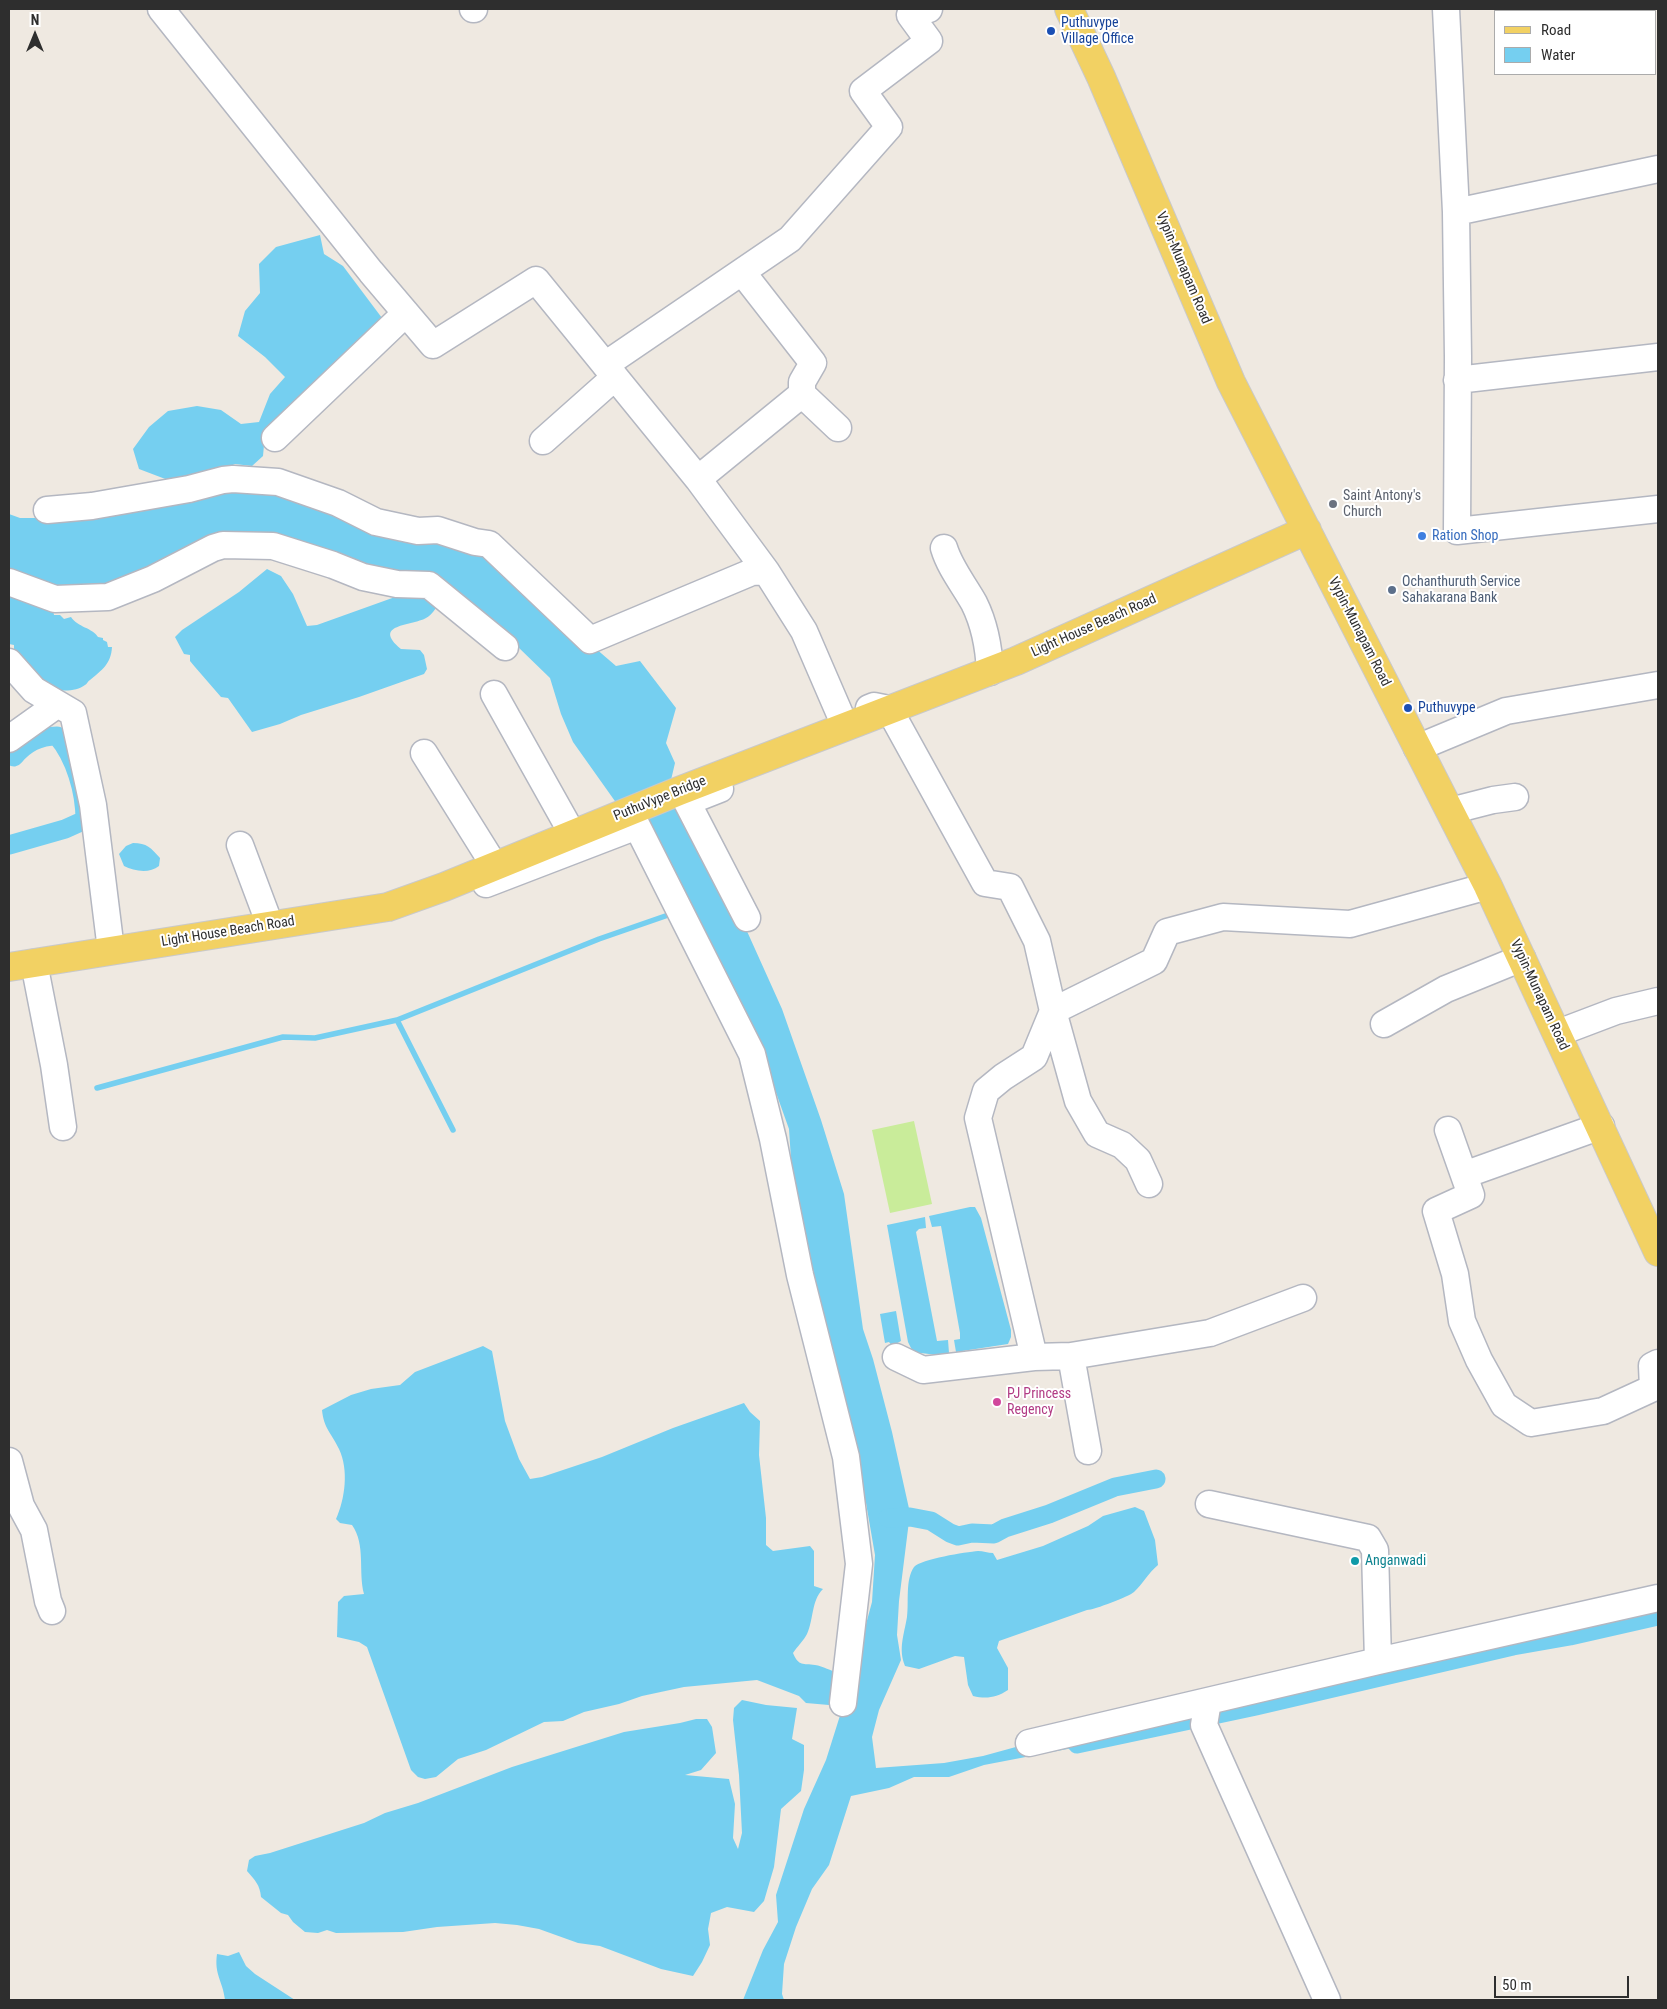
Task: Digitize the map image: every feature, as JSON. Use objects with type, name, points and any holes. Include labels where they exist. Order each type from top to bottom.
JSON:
[{"type":"main road","name":"Vypin-Munapam Road","points":[[1069,9],[1101,77],[1231,382],[1488,886],[1558,1033],[1658,1252]]},
{"type":"main road","name":"Light House Beach Road","points":[[883,712],[990,672],[1307,530]]},
{"type":"main road","name":"PuthuVype Bridge","points":[[432,891],[678,791],[883,712]]},
{"type":"main road","name":"Light House Beach Road","points":[[21,965],[388,907],[432,891]]},
{"type":"street","points":[[161,9],[371,272],[433,345],[536,280],[698,479],[766,571],[804,631],[842,719]]},
{"type":"street","points":[[543,441],[610,371],[742,272],[790,239],[889,127],[863,91],[929,41],[910,15],[929,9]]},
{"type":"street","points":[[1446,9],[1456,212],[1457,531],[1658,509]]},
{"type":"street","points":[[1456,212],[1658,169]]},
{"type":"street","points":[[742,272],[813,364],[802,382],[802,394],[838,428]]},
{"type":"street","points":[[275,438],[406,313]]},
{"type":"street","points":[[1457,380],[1658,357]]},
{"type":"street","points":[[698,479],[802,394]]},
{"type":"street","points":[[47,510],[92,506],[223,480],[278,482],[338,504],[376,522],[418,531],[438,530],[475,542],[489,544],[590,640],[752,572],[766,571]]},
{"type":"street","points":[[9,582],[55,599],[108,597],[153,579],[212,548],[224,545],[274,546],[363,577],[397,584],[428,585],[504,647]]},
{"type":"street","points":[[944,548],[947,559],[975,605],[989,644],[990,672]]},
{"type":"street","points":[[9,662],[34,690],[73,713],[93,805],[111,950]]},
{"type":"street","points":[[1417,748],[1506,711],[1658,686]]},
{"type":"street","points":[[494,694],[508,715],[568,826]]},
{"type":"street","points":[[9,739],[58,704]]},
{"type":"street","points":[[682,780],[874,706],[883,712],[985,883],[1010,887],[1036,941],[1078,1101],[1098,1134],[1122,1146],[1138,1160],[1149,1184]]},
{"type":"street","points":[[747,918],[687,802],[884,725],[883,712]]},
{"type":"street","points":[[424,753],[490,857]]},
{"type":"street","points":[[1450,811],[1493,800],[1515,797]]},
{"type":"street","points":[[617,806],[428,882],[436,903],[637,826],[752,1054],[773,1139],[800,1275],[846,1457],[859,1564],[843,1703]]},
{"type":"street","points":[[240,845],[270,925]]},
{"type":"street","points":[[1034,1357],[978,1118],[986,1092],[1003,1077],[1034,1058],[1053,1011],[1154,961],[1167,932],[1223,918],[1350,924],[1488,886]]},
{"type":"street","points":[[1384,1024],[1446,989],[1522,958]]},
{"type":"street","points":[[21,965],[54,1065],[62,1127]]},
{"type":"street","points":[[1558,1033],[1616,1011],[1658,1001]]},
{"type":"street","points":[[1464,1175],[1601,1126]]},
{"type":"street","points":[[1448,1130],[1471,1195],[1436,1212],[1454,1274],[1462,1321],[1479,1360],[1504,1406],[1531,1423],[1603,1410],[1653,1388],[1652,1366],[1658,1363]]},
{"type":"street","points":[[896,1356],[923,1370],[1034,1357],[1071,1356],[1210,1333],[1303,1298]]},
{"type":"street","points":[[1071,1356],[1088,1451]]},
{"type":"street","points":[[9,1461],[21,1506],[34,1530],[48,1601],[52,1611]]},
{"type":"street","points":[[1209,1504],[1368,1538],[1375,1550],[1378,1661]]},
{"type":"street","points":[[1029,1743],[1206,1713],[1378,1661],[1658,1598]]},
{"type":"street","points":[[1206,1713],[1327,2000]]},
{"type":"green space","points":[[914,1121],[932,1204],[890,1213],[872,1130]]},
{"type":"water","points":[[320,235],[324,254],[343,266],[382,318],[273,434],[264,445],[263,456],[252,466],[235,464],[226,468],[168,480],[139,469],[133,449],[149,427],[168,411],[197,406],[221,410],[241,424],[259,422],[270,394],[285,377],[265,357],[238,336],[245,311],[260,293],[259,264],[276,247]]},
{"type":"water","points":[[249,483],[490,553],[559,617],[616,666],[640,661],[676,708],[666,743],[675,763],[671,780],[728,889],[782,1009],[821,1120],[844,1194],[863,1329],[892,1432],[910,1513],[899,1601],[897,1635],[901,1660],[879,1710],[872,1737],[876,1768],[944,1763],[983,1756],[1034,1742],[1110,1733],[1083,1746],[984,1765],[949,1777],[914,1777],[889,1788],[851,1796],[829,1865],[812,1889],[796,1927],[784,1964],[782,1994],[784,2000],[743,2000],[763,1950],[778,1922],[776,1895],[804,1809],[826,1760],[849,1687],[872,1602],[875,1555],[866,1503],[852,1454],[794,1204],[789,1129],[759,1045],[617,804],[573,742],[561,714],[550,678],[518,647],[433,583],[249,539],[100,589],[50,593],[9,574],[9,514],[20,518],[47,518]]},
{"type":"water","points":[[267,569],[281,576],[293,594],[307,626],[317,625],[409,592],[414,588],[439,604],[428,617],[397,627],[392,630],[390,635],[401,649],[420,650],[424,655],[427,669],[424,674],[252,732],[228,698],[221,697],[190,661],[190,655],[184,654],[175,637],[182,630],[239,592]]},
{"type":"water","points":[[9,586],[53,610],[54,615],[60,615],[64,619],[71,617],[77,623],[93,631],[98,637],[103,638],[107,642],[108,647],[112,647],[110,658],[105,666],[86,685],[67,691],[48,687],[14,654],[14,645],[9,644]]},
{"type":"water","points":[[133,843],[145,845],[151,849],[160,858],[159,866],[155,869],[142,871],[124,866],[119,854],[126,846]]},
{"type":"water","points":[[975,1207],[981,1218],[1011,1330],[1011,1337],[1008,1344],[956,1352],[954,1340],[960,1339],[960,1333],[941,1226],[932,1227],[929,1216]]},
{"type":"water","points":[[925,1217],[926,1228],[919,1229],[916,1232],[937,1341],[948,1340],[949,1353],[937,1355],[913,1352],[908,1342],[887,1225]]},
{"type":"water","points":[[896,1311],[901,1341],[892,1346],[889,1342],[885,1343],[880,1314]]},
{"type":"water","points":[[483,1346],[492,1351],[505,1421],[519,1459],[530,1479],[542,1477],[602,1457],[673,1428],[744,1403],[760,1421],[759,1455],[766,1518],[766,1545],[773,1551],[810,1546],[814,1551],[814,1586],[823,1589],[816,1599],[807,1634],[793,1653],[802,1664],[818,1666],[838,1673],[836,1694],[829,1705],[806,1703],[799,1696],[757,1680],[684,1687],[584,1712],[563,1721],[544,1722],[486,1750],[458,1759],[436,1777],[425,1779],[418,1777],[411,1770],[367,1647],[359,1642],[337,1637],[338,1602],[344,1596],[364,1594],[359,1541],[352,1525],[340,1523],[336,1519],[344,1494],[344,1466],[339,1449],[324,1422],[322,1410],[351,1395],[371,1389],[400,1385],[415,1372]]},
{"type":"water","points":[[1135,1507],[1144,1511],[1155,1540],[1158,1565],[1134,1592],[1126,1596],[999,1641],[997,1648],[1008,1668],[1008,1690],[991,1697],[973,1696],[968,1685],[964,1657],[955,1656],[919,1669],[905,1666],[902,1642],[907,1617],[908,1585],[911,1572],[918,1564],[954,1554],[978,1551],[993,1553],[997,1560],[1043,1546],[1088,1526],[1103,1516]]},
{"type":"water","points":[[742,1700],[797,1708],[792,1739],[804,1745],[804,1770],[801,1791],[781,1809],[774,1867],[764,1901],[754,1912],[727,1907],[711,1913],[708,1929],[710,1945],[693,1976],[661,1969],[600,1946],[578,1943],[539,1929],[517,1925],[495,1923],[437,1927],[403,1932],[336,1933],[327,1930],[318,1933],[305,1932],[288,1915],[281,1913],[261,1897],[255,1880],[247,1871],[249,1860],[255,1856],[364,1823],[385,1813],[418,1803],[512,1767],[624,1732],[696,1719],[707,1719],[712,1727],[716,1753],[701,1770],[685,1775],[729,1779],[735,1804],[733,1838],[738,1849],[742,1833],[739,1775],[733,1720],[734,1708]]},
{"type":"water","points":[[239,1952],[246,1966],[255,1974],[295,2000],[225,2000],[218,1973],[217,1954],[228,1956]]},
{"type":"waterway","points":[[9,845],[65,829],[85,820],[85,809],[78,775],[69,754],[57,736],[33,741],[14,757]]},
{"type":"waterway","points":[[453,1130],[397,1020],[599,939],[674,913]]},
{"type":"waterway","points":[[97,1088],[283,1037],[315,1038],[397,1020]]},
{"type":"waterway","points":[[888,1518],[910,1517],[931,1521],[958,1536],[972,1533],[994,1534],[1005,1528],[1049,1514],[1115,1487],[1156,1479]]},
{"type":"waterway","points":[[1077,1744],[1256,1706],[1513,1646],[1570,1636],[1658,1616]]},
{"type":"place","name":"Puthuvype Village Office","points":[[1051,31]]},
{"type":"place","name":"Saint Antony's Church","points":[[1333,504]]},
{"type":"place","name":"Ration Shop","points":[[1422,536]]},
{"type":"place","name":"Ochanthuruth Service Sahakarana Bank","points":[[1392,590]]},
{"type":"place","name":"Puthuvype","points":[[1408,708]]},
{"type":"place","name":"PJ Princess Regency","points":[[997,1402]]},
{"type":"place","name":"Anganwadi","points":[[1355,1561]]}]
